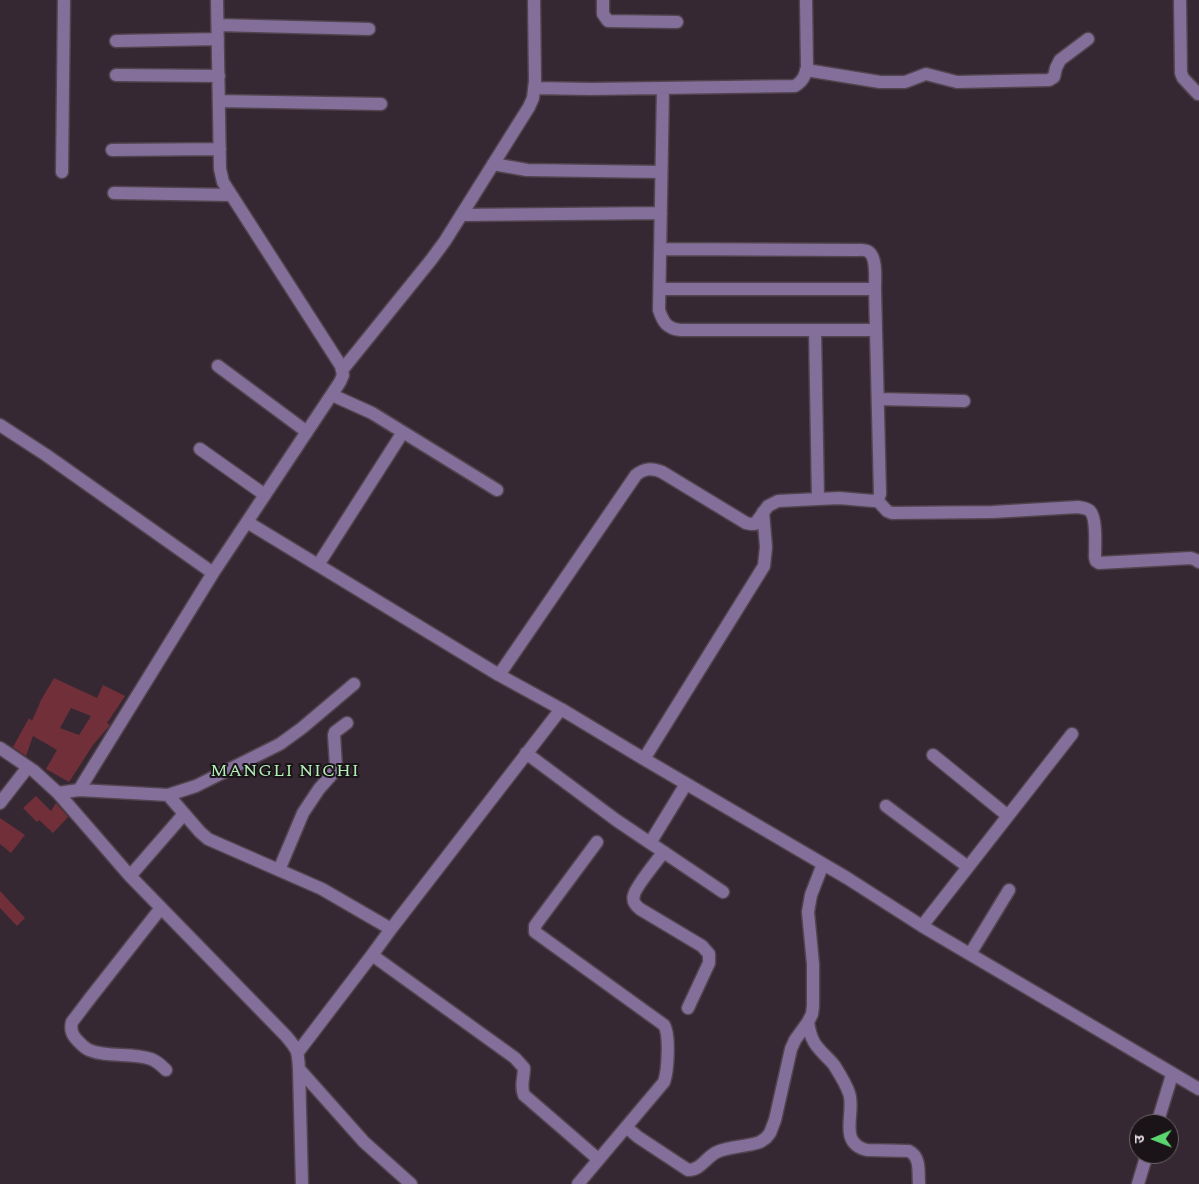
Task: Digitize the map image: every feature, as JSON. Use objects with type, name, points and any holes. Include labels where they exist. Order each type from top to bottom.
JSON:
[{"type":"street","points":[[62,172],[64,0]]},
{"type":"street","points":[[79,790],[214,572],[332,395],[343,375],[342,369],[222,178],[217,0]]},
{"type":"street","points":[[342,369],[445,241],[529,107],[535,81],[534,0]]},
{"type":"street","points":[[603,0],[603,14],[608,21],[677,22]]},
{"type":"street","points":[[534,88],[795,86],[806,75],[806,0]]},
{"type":"street","points":[[1180,0],[1181,74],[1198,94]]},
{"type":"street","points":[[218,25],[369,29]]},
{"type":"street","points":[[116,41],[218,39]]},
{"type":"street","points":[[806,70],[880,82],[905,82],[926,74],[957,82],[1049,80],[1054,77],[1060,60],[1088,39]]},
{"type":"street","points":[[116,75],[218,76]]},
{"type":"street","points":[[663,88],[659,310],[667,326],[674,329],[876,330]]},
{"type":"street","points":[[219,101],[381,104]]},
{"type":"street","points":[[112,150],[220,149]]},
{"type":"street","points":[[493,164],[527,170],[661,172]]},
{"type":"street","points":[[114,193],[231,195]]},
{"type":"street","points":[[461,215],[661,213]]},
{"type":"street","points":[[660,249],[864,250],[873,256],[880,494],[877,500]]},
{"type":"street","points":[[660,289],[875,289]]},
{"type":"street","points":[[815,330],[818,499]]},
{"type":"street","points":[[218,366],[307,432]]},
{"type":"street","points":[[332,395],[364,409],[497,490]]},
{"type":"street","points":[[878,399],[964,401]]},
{"type":"street","points":[[0,425],[214,572]]},
{"type":"street","points":[[318,565],[403,432]]},
{"type":"street","points":[[200,449],[265,495]]},
{"type":"street","points":[[499,674],[636,475],[646,469],[662,472],[746,523],[751,524],[755,524],[768,506],[778,501],[839,498],[877,500]]},
{"type":"street","points":[[877,500],[881,507],[892,513],[993,512],[1078,507],[1088,510],[1094,518],[1095,557],[1096,561],[1100,563],[1191,558],[1198,560]]},
{"type":"street","points":[[644,760],[764,566],[766,547],[763,512]]},
{"type":"street","points":[[247,522],[1199,1090]]},
{"type":"street","points":[[58,793],[79,790],[168,795],[196,786],[280,744],[354,684]]},
{"type":"street","points":[[298,1052],[561,709]]},
{"type":"street","points":[[279,870],[303,813],[319,789],[334,772],[336,766],[334,735],[335,732],[347,723]]},
{"type":"street","points":[[922,926],[1072,734]]},
{"type":"street","points":[[0,748],[28,767],[58,793],[130,876],[286,1036],[298,1052],[302,1184]]},
{"type":"street","points":[[526,754],[616,820],[723,892]]},
{"type":"street","points":[[933,755],[1008,816]]},
{"type":"street","points":[[0,803],[28,767]]},
{"type":"street","points":[[650,842],[686,784]]},
{"type":"street","points":[[168,795],[208,839],[334,895],[391,929]]},
{"type":"street","points":[[886,806],[968,867]]},
{"type":"street","points":[[130,876],[184,814]]},
{"type":"street","points":[[578,1184],[664,1082],[667,1066],[666,1029],[660,1021],[537,934],[535,929],[537,923],[597,842]]},
{"type":"street","points":[[664,852],[635,891],[634,899],[635,904],[640,909],[702,946],[709,954],[709,963],[688,1008]]},
{"type":"street","points":[[626,1127],[688,1170],[694,1170],[699,1167],[717,1152],[760,1142],[770,1133],[775,1120],[794,1040],[812,1014],[813,988],[808,912],[811,895],[823,864]]},
{"type":"street","points":[[970,954],[1008,890]]},
{"type":"street","points":[[161,908],[91,996],[71,1026],[75,1038],[88,1050],[148,1058],[159,1063],[166,1070]]},
{"type":"street","points":[[372,955],[515,1058],[524,1068],[522,1091],[528,1100],[598,1159]]},
{"type":"street","points":[[808,1022],[812,1039],[833,1064],[850,1094],[849,1130],[855,1144],[867,1150],[902,1151],[914,1154],[918,1163],[918,1184]]},
{"type":"street","points":[[299,1069],[364,1142],[412,1184]]},
{"type":"street","points":[[1160,1114],[1172,1074]]},
{"type":"street","points":[[1138,1184],[1144,1164]]},
{"type":"building","points":[[54,678],[97,698],[103,685],[125,696],[107,723],[110,725],[93,745],[69,782],[46,769],[57,750],[33,736],[26,756],[13,747],[29,718],[32,721],[41,700]],"holes":[[[71,708],[91,716],[79,735],[60,728]]]},
{"type":"building","points":[[36,796],[51,811],[56,803],[68,817],[53,833],[39,820],[37,822],[23,808]]},
{"type":"building","points":[[0,818],[25,835],[11,853],[0,844]]},
{"type":"building","points":[[0,891],[25,918],[17,926],[0,908]]},
{"type":"district","name":"MANGLI NICHI","points":[[285,772]]}]
